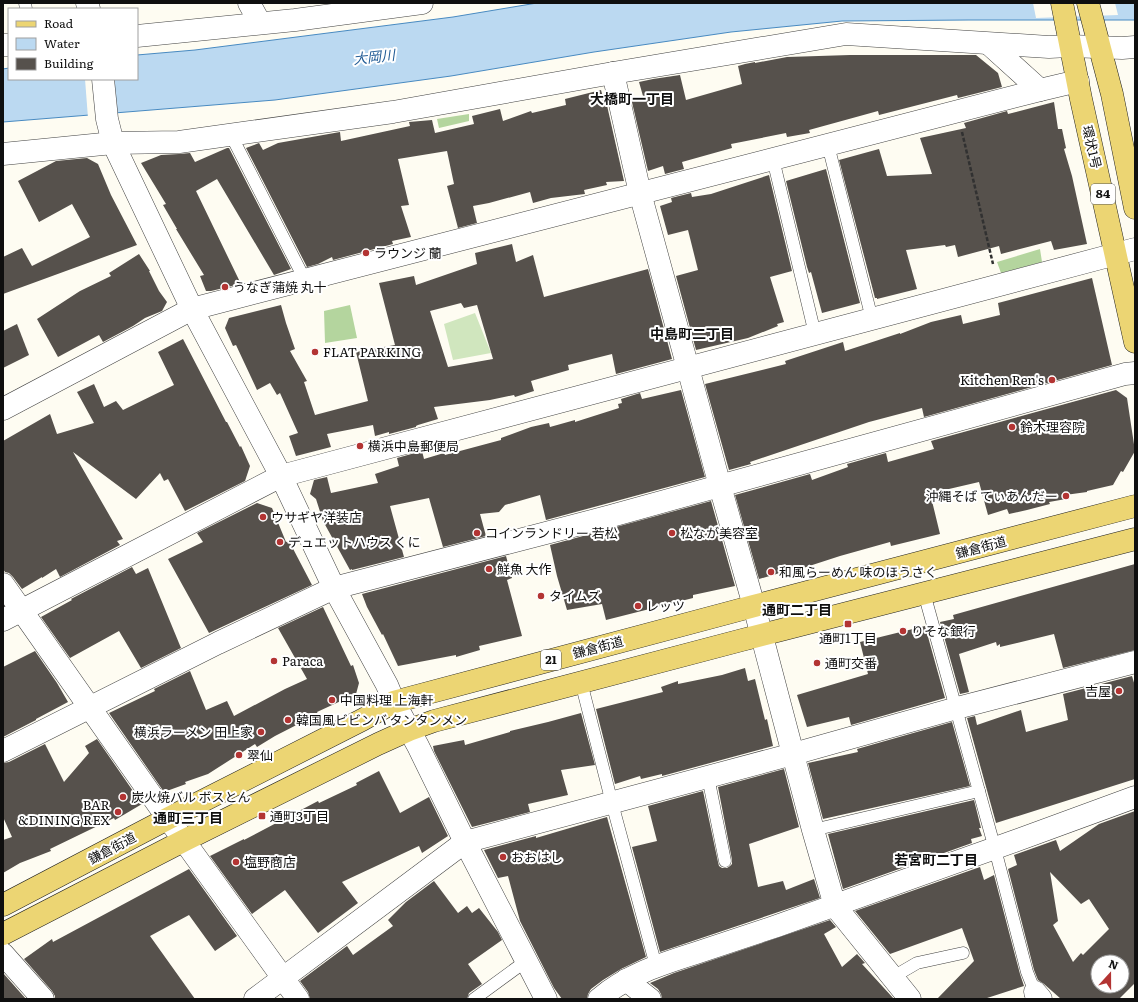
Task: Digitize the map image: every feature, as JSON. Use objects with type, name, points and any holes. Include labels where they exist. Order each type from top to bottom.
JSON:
[{"type":"main road","name":"84","points":[[1062,3],[1070,46]]},
{"type":"main road","name":"84","points":[[1088,3],[1112,94],[1135,208]]},
{"type":"main road","name":"環状1号","points":[[1070,46],[1081,99],[1125,251],[1135,342]]},
{"type":"main road","name":"鎌倉街道","points":[[3,905],[168,818],[362,720],[394,702],[1135,506]]},
{"type":"main road","name":"鎌倉街道","points":[[3,934],[185,840],[378,744],[434,721],[1135,538]]},
{"type":"street","points":[[249,3],[260,23]]},
{"type":"street","points":[[138,36],[295,20],[353,8],[422,3]]},
{"type":"street","points":[[3,154],[112,143],[179,142],[393,112],[846,34],[1049,47],[1135,47]]},
{"type":"street","points":[[989,44],[1040,90]]},
{"type":"street","points":[[613,73],[640,193],[835,906],[902,992]]},
{"type":"street","points":[[103,80],[107,120],[112,143],[192,309],[281,476],[334,588],[387,685],[394,702],[418,746],[465,842],[546,999]]},
{"type":"street","points":[[3,409],[192,309],[1078,81]]},
{"type":"street","points":[[12,615],[281,476],[1125,251]]},
{"type":"street","points":[[3,751],[334,588],[611,516],[1125,374],[1135,373]]},
{"type":"street","points":[[3,584],[12,615],[90,708],[298,999]]},
{"type":"street","points":[[255,999],[465,842],[793,754],[957,708],[1135,662]]},
{"type":"street","points":[[599,999],[611,988],[656,966],[835,906],[1135,797]]},
{"type":"street","points":[[3,954],[43,999]]},
{"type":"street","points":[[626,980],[650,999]]},
{"type":"lane","points":[[231,135],[305,280]]},
{"type":"lane","points":[[828,145],[872,319]]},
{"type":"lane","points":[[773,159],[815,334]]},
{"type":"lane","points":[[924,593],[957,708],[1034,997]]},
{"type":"lane","points":[[581,682],[656,966]]},
{"type":"lane","points":[[708,777],[725,861]]},
{"type":"lane","points":[[813,830],[979,791]]},
{"type":"lane","points":[[902,992],[917,963],[963,953]]},
{"type":"lane","points":[[474,999],[526,961]]},
{"type":"path","points":[[957,112],[998,286]]},
{"type":"green space","points":[[469,114],[469,121],[439,128],[437,119]]},
{"type":"green space","points":[[1040,249],[1042,262],[1001,273],[997,262]]},
{"type":"green space","points":[[350,305],[357,338],[325,343],[324,311]]},
{"type":"green space","points":[[475,313],[491,353],[453,360],[444,324]]},
{"type":"water","name":"大岡川","points":[[537,3],[1135,3],[1135,20],[842,21],[731,32],[594,52],[451,76],[275,100],[3,122],[3,69],[8,68],[8,80],[138,80],[138,55],[195,50],[453,17]]},
{"type":"pier","points":[[1033,3],[1115,3],[1118,15],[1036,18]]},
{"type":"pier","points":[[85,80],[113,80],[116,115],[88,118]]},
{"type":"building","points":[[850,55],[976,55],[998,73],[1002,87],[958,98],[957,95],[879,115],[878,111],[809,130],[810,133],[787,137],[786,133],[731,144],[732,148],[682,162],[684,169],[665,174],[663,166],[648,171],[631,98],[643,96],[639,82],[680,75],[686,100],[742,84],[738,66],[745,64],[787,57]]},
{"type":"building","points":[[601,90],[604,101],[606,101],[624,181],[606,182],[607,185],[584,190],[585,194],[551,198],[533,203],[530,192],[473,206],[477,223],[458,228],[447,186],[454,184],[447,151],[398,159],[409,205],[401,206],[411,237],[392,241],[393,244],[333,260],[332,257],[318,264],[307,267],[246,148],[259,143],[263,150],[278,143],[340,132],[341,141],[410,126],[409,122],[432,120],[435,133],[474,124],[472,116],[500,109],[503,121],[531,111],[532,113],[566,105],[565,99]]},
{"type":"building","points":[[1054,102],[1058,129],[1062,129],[1066,148],[1064,149],[1072,176],[1087,244],[1054,250],[1051,241],[1001,254],[999,246],[958,257],[955,245],[906,250],[917,289],[877,299],[875,298],[839,160],[879,149],[887,176],[932,174],[920,138],[966,128],[964,123],[1007,111],[1008,114]]},
{"type":"building","points":[[229,148],[291,269],[274,275],[217,179],[196,191],[240,282],[232,286],[206,291],[200,276],[204,275],[176,229],[163,205],[166,204],[141,163],[161,155],[190,153],[195,162]]},
{"type":"building","points":[[87,158],[98,164],[111,195],[137,245],[3,294],[3,257],[22,248],[32,266],[90,237],[72,204],[39,222],[18,181],[56,161]]},
{"type":"building","points":[[826,169],[860,303],[822,313],[811,272],[809,273],[807,267],[786,181]]},
{"type":"building","points":[[769,175],[792,271],[770,277],[784,322],[777,324],[778,326],[748,338],[696,350],[676,276],[698,270],[688,230],[668,235],[660,206],[672,202],[671,198],[691,193],[692,197],[711,194]]},
{"type":"building","points":[[512,244],[516,262],[533,255],[544,297],[648,269],[672,359],[616,374],[612,354],[568,365],[569,370],[531,381],[534,391],[515,397],[514,395],[490,400],[434,407],[438,419],[416,427],[389,434],[389,432],[375,436],[373,425],[327,434],[331,447],[296,456],[289,436],[298,433],[280,393],[277,395],[270,383],[257,390],[236,345],[233,346],[225,328],[229,318],[281,305],[295,349],[290,351],[307,381],[304,382],[315,415],[368,401],[356,352],[395,345],[379,283],[414,276],[416,285],[477,264],[475,253]],"holes":[[[461,303],[464,308],[477,305],[493,359],[448,367],[430,311]]]},
{"type":"building","points":[[139,254],[150,271],[159,291],[167,302],[162,311],[145,318],[103,342],[99,335],[58,357],[37,319],[80,291],[111,276],[109,273]]},
{"type":"building","points":[[1092,278],[1112,365],[924,417],[922,408],[869,422],[750,462],[751,464],[729,470],[705,384],[786,364],[785,361],[843,342],[845,351],[900,334],[931,322],[961,315],[963,324],[1000,315],[998,303]]},
{"type":"building","points":[[17,324],[29,355],[3,368],[3,331]]},
{"type":"building","points":[[183,339],[226,422],[240,447],[241,446],[250,466],[245,481],[185,511],[168,479],[164,481],[160,473],[136,499],[73,452],[123,539],[117,541],[120,545],[60,577],[56,569],[22,589],[13,577],[3,569],[3,441],[50,414],[57,434],[94,423],[77,392],[94,384],[104,407],[116,401],[123,410],[174,385],[158,352]]},
{"type":"building","points":[[681,390],[705,477],[546,520],[540,495],[505,505],[499,512],[480,514],[486,536],[443,547],[429,498],[390,506],[404,557],[352,570],[350,570],[323,521],[316,499],[310,494],[314,480],[327,477],[331,493],[378,483],[375,474],[399,466],[397,458],[422,451],[424,459],[444,453],[445,455],[501,440],[501,438],[531,427],[549,423],[550,427],[575,420],[575,422],[619,408],[618,404],[622,403],[621,399],[640,393],[642,399]]},
{"type":"building","points":[[1116,390],[1127,398],[1135,451],[1123,472],[1121,471],[1113,485],[1087,492],[1065,495],[1066,499],[1049,502],[1050,504],[1027,510],[1009,514],[1007,509],[988,515],[979,482],[936,492],[937,500],[932,501],[940,534],[891,546],[890,542],[800,569],[790,570],[759,579],[735,495],[810,474],[812,480],[848,467],[847,464],[886,453],[888,462],[934,449],[931,441]]},
{"type":"building","points":[[711,501],[735,586],[693,595],[693,598],[606,620],[602,604],[567,610],[550,545]]},
{"type":"building","points":[[257,503],[272,508],[286,542],[289,541],[312,585],[209,633],[168,559],[203,542],[197,533]]},
{"type":"building","points":[[506,556],[512,578],[507,580],[522,636],[479,646],[480,650],[456,657],[456,655],[398,666],[383,634],[382,635],[367,607],[362,594]]},
{"type":"building","points":[[1135,564],[1135,650],[1063,668],[1054,634],[1000,647],[1000,644],[997,646],[996,642],[959,654],[969,692],[960,694],[940,622],[954,619],[953,615]]},
{"type":"building","points":[[132,567],[136,574],[148,568],[181,648],[141,668],[119,631],[70,658],[41,617],[72,600],[71,599]]},
{"type":"building","points":[[323,607],[351,666],[353,665],[359,683],[356,694],[317,712],[318,714],[257,747],[255,744],[208,774],[185,782],[186,784],[164,792],[109,713],[155,691],[154,689],[190,671],[206,710],[227,701],[234,716],[307,679],[278,628]]},
{"type":"building","points":[[925,626],[945,698],[851,725],[849,717],[807,727],[797,695],[868,674],[860,642]]},
{"type":"building","points":[[35,651],[68,702],[3,737],[3,667]]},
{"type":"building","points":[[745,668],[748,681],[755,679],[765,720],[767,719],[773,746],[662,776],[662,774],[641,779],[640,776],[615,784],[596,709],[663,692],[661,687],[678,681],[678,684],[722,675]]},
{"type":"building","points":[[1132,676],[1135,686],[1135,779],[996,823],[967,718],[975,716],[977,725],[1021,710],[1026,732],[1068,720],[1063,694]]},
{"type":"building","points":[[581,713],[595,765],[561,770],[568,795],[528,804],[530,812],[472,827],[434,751],[433,746],[464,740],[465,745],[510,731]]},
{"type":"building","points":[[952,722],[970,786],[823,819],[808,763],[858,752],[857,749]]},
{"type":"building","points":[[97,739],[142,804],[115,820],[114,818],[50,849],[51,851],[20,863],[3,873],[3,840],[12,837],[3,817],[3,763],[9,762],[45,744],[64,782],[89,753],[85,746]]},
{"type":"building","points":[[784,769],[799,827],[749,844],[758,887],[783,881],[786,890],[814,879],[820,898],[660,952],[632,847],[657,841],[648,806],[703,791],[719,866],[722,868],[727,868],[732,864],[732,860],[718,787]]},
{"type":"building","points":[[379,771],[400,813],[429,797],[448,836],[422,853],[419,846],[342,882],[358,903],[318,933],[285,890],[252,914],[210,856],[318,801],[319,803],[357,785],[356,783]]},
{"type":"building","points":[[974,800],[982,836],[971,839],[972,843],[843,889],[828,834]]},
{"type":"building","points":[[1135,811],[1135,983],[1130,988],[1130,954],[1090,954],[1090,994],[1124,994],[1119,999],[1061,999],[1038,980],[1034,970],[1008,869],[1017,865],[1014,855],[1056,840],[1060,851],[1099,824]],"holes":[[[1050,872],[1081,904],[1089,899],[1109,929],[1083,955],[1081,953],[1073,962],[1053,925],[1058,921]]]},
{"type":"building","points":[[607,817],[646,957],[621,969],[603,980],[591,989],[587,999],[562,999],[554,988],[520,921],[508,876],[498,878],[484,850],[536,836],[536,838]]},
{"type":"building","points":[[980,867],[984,880],[994,875],[1024,986],[984,999],[937,999],[974,961],[962,928],[890,954],[855,911]]},
{"type":"building","points":[[189,869],[237,936],[215,951],[189,915],[150,936],[195,999],[55,999],[52,991],[24,959],[52,939],[53,942]]},
{"type":"building","points":[[434,881],[458,913],[467,906],[472,913],[479,908],[498,932],[502,940],[468,964],[482,984],[469,993],[467,999],[310,999],[308,992],[300,981],[347,946],[353,955],[393,926],[388,920],[406,902]]},
{"type":"building","points":[[830,920],[836,927],[824,934],[842,967],[857,954],[865,963],[862,964],[894,999],[662,999],[658,989],[650,983],[674,973]]},
{"type":"building","points":[[3,973],[26,999],[3,999]]},
{"type":"place","name":"ラウンジ 蘭","points":[[366,253]]},
{"type":"place","name":"うなぎ蒲焼 丸十","points":[[225,287]]},
{"type":"place","name":"FLAT PARKING","points":[[315,352]]},
{"type":"place","name":"Kitchen Ren's","points":[[1052,380]]},
{"type":"place","name":"鈴木理容院","points":[[1012,427]]},
{"type":"place","name":"横浜中島郵便局","points":[[360,446]]},
{"type":"place","name":"沖縄そば てぃあんだー","points":[[1066,496]]},
{"type":"place","name":"ウサギヤ洋装店","points":[[263,517]]},
{"type":"place","name":"コインランドリー 若松","points":[[477,533]]},
{"type":"place","name":"松なが美容室","points":[[672,533]]},
{"type":"place","name":"デュエットハウス くに","points":[[280,542]]},
{"type":"place","name":"鮮魚 大作","points":[[489,569]]},
{"type":"place","name":"和風らーめん 味のほうさく","points":[[771,572]]},
{"type":"place","name":"タイムズ","points":[[541,596]]},
{"type":"place","name":"レッツ","points":[[638,606]]},
{"type":"place","name":"通町1丁目","points":[[848,624]]},
{"type":"place","name":"りそな銀行","points":[[903,631]]},
{"type":"place","name":"Paraca","points":[[274,661]]},
{"type":"place","name":"通町交番","points":[[817,663]]},
{"type":"place","name":"吉屋","points":[[1119,691]]},
{"type":"place","name":"中国料理 上海軒","points":[[332,700]]},
{"type":"place","name":"韓国風ビビンバ タンタンメン","points":[[288,720]]},
{"type":"place","name":"横浜ラーメン 田上家","points":[[261,732]]},
{"type":"place","name":"翠仙","points":[[239,755]]},
{"type":"place","name":"炭火焼バル ボスとん","points":[[123,797]]},
{"type":"place","name":"BAR &DINING REX","points":[[118,812]]},
{"type":"place","name":"通町3丁目","points":[[262,816]]},
{"type":"place","name":"おおはし","points":[[503,857]]},
{"type":"place","name":"塩野商店","points":[[236,862]]},
{"type":"district","name":"大橋町一丁目","points":[[632,99]]},
{"type":"district","name":"中島町二丁目","points":[[692,334]]},
{"type":"district","name":"通町二丁目","points":[[797,610]]},
{"type":"district","name":"通町三丁目","points":[[188,818]]},
{"type":"district","name":"若宮町二丁目","points":[[936,860]]}]
